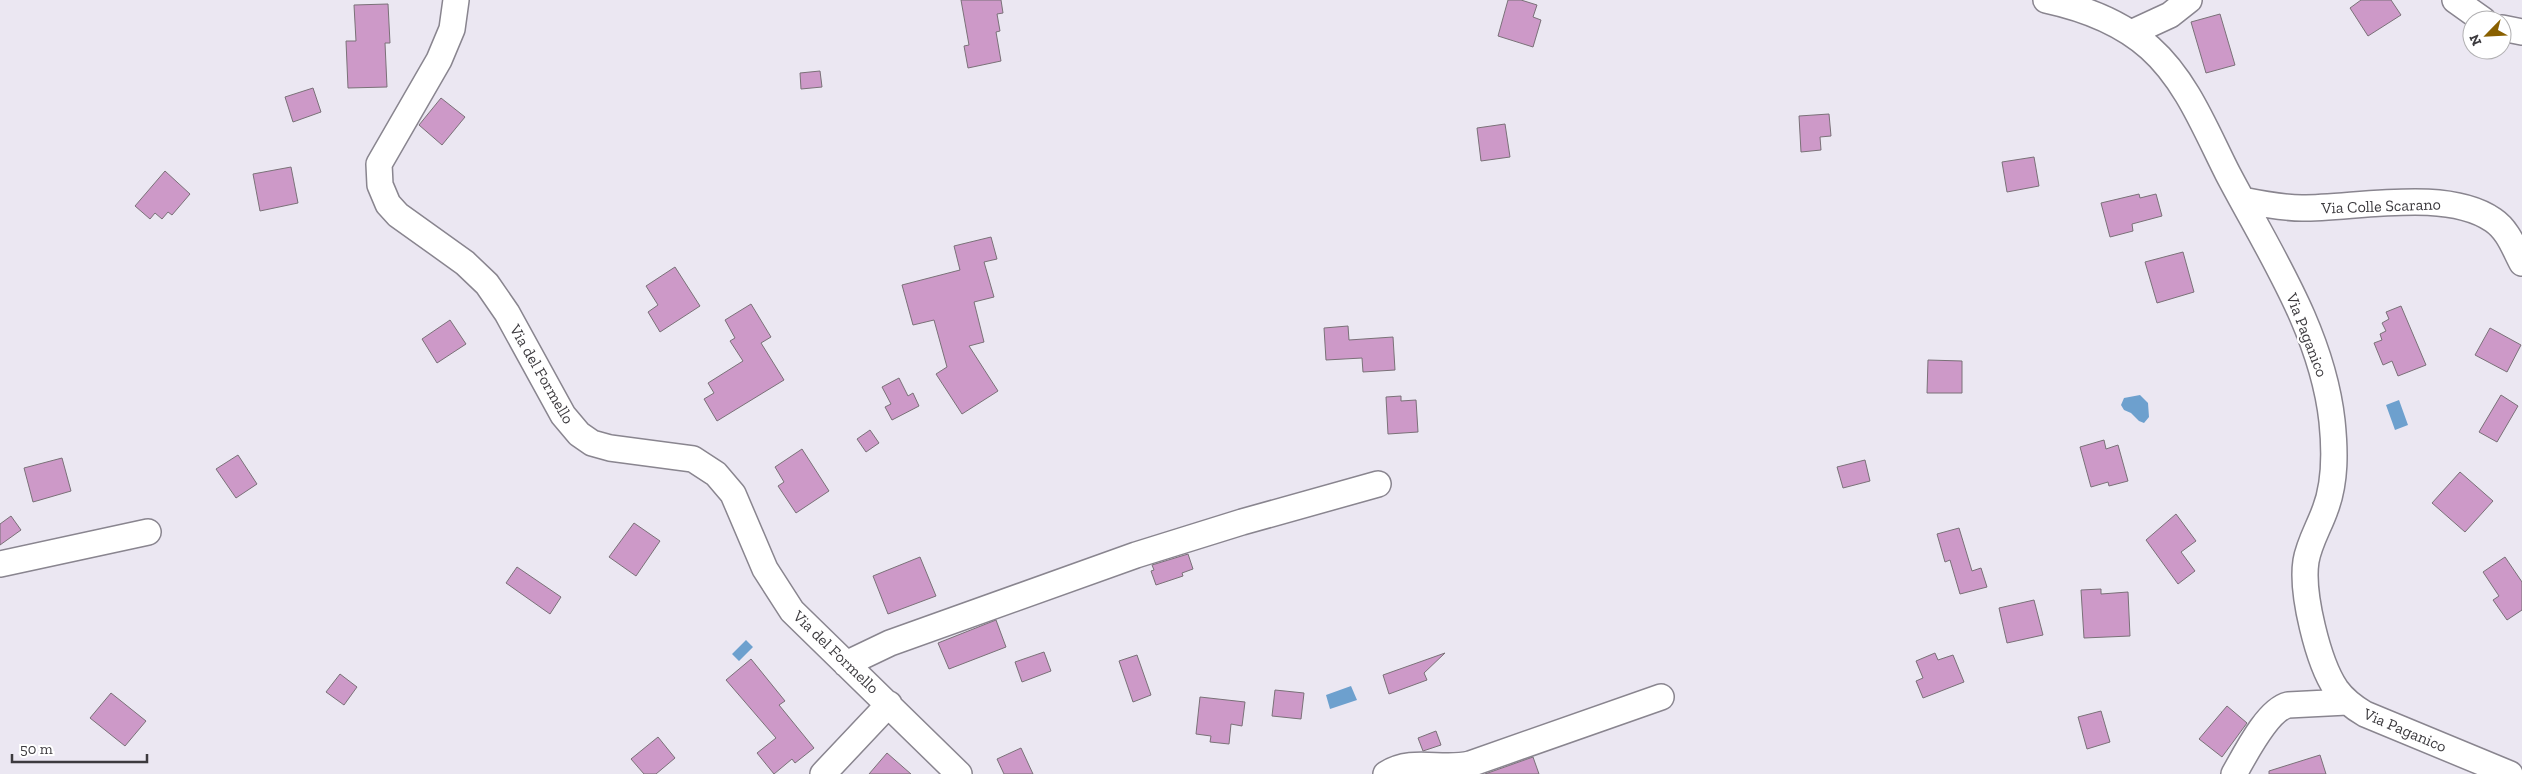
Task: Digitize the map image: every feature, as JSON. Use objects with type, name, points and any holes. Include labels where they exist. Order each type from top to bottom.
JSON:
[{"type":"street","name":"Via del Formello","points":[[456,0],[452,29],[439,60],[379,164],[380,184],[388,204],[398,216],[464,263],[487,284],[512,322],[563,415],[579,434],[592,443],[610,448],[693,459],[706,465],[720,478],[736,500],[758,556],[776,588],[797,616],[959,774]]},
{"type":"street","name":"Via Paganico","points":[[2046,0],[2094,15],[2131,33],[2156,54],[2181,86],[2303,318],[2319,358],[2329,399],[2334,441],[2332,482],[2325,511],[2309,549],[2305,581],[2310,616],[2323,660],[2335,688],[2347,702],[2371,716],[2510,774]]},
{"type":"street","points":[[2131,33],[2170,15],[2189,0]]},
{"type":"street","points":[[2455,0],[2470,10]]},
{"type":"street","name":"Via Colle Scarano","points":[[2242,200],[2301,208],[2418,203],[2460,206],[2495,220],[2507,234],[2522,264]]},
{"type":"street","points":[[846,664],[890,643],[1136,555],[1242,522],[1378,484]]},
{"type":"street","points":[[0,564],[148,532]]},
{"type":"street","points":[[1386,774],[1404,765],[1418,763],[1452,767],[1470,764],[1661,697]]},
{"type":"street","points":[[2234,774],[2268,721],[2281,707],[2347,702]]},
{"type":"street","points":[[823,774],[889,704]]},
{"type":"water","points":[[2140,395],[2148,403],[2149,417],[2144,423],[2124,410],[2121,405],[2124,398]]},
{"type":"water","points":[[2399,400],[2408,425],[2395,430],[2386,405]]},
{"type":"water","points":[[746,640],[753,647],[739,661],[732,654]]},
{"type":"water","points":[[1351,686],[1357,700],[1330,709],[1326,695]]},
{"type":"building","points":[[961,0],[1001,0],[1003,13],[997,14],[1000,31],[996,32],[1001,61],[968,68],[964,46],[969,45]]},
{"type":"building","points":[[1508,0],[1521,0],[1537,5],[1533,17],[1541,20],[1533,47],[1498,36]]},
{"type":"building","points":[[2361,0],[2391,0],[2401,15],[2368,36],[2350,8]]},
{"type":"building","points":[[388,4],[390,43],[385,43],[387,87],[348,88],[346,41],[356,41],[354,5]]},
{"type":"building","points":[[2220,14],[2235,65],[2206,73],[2191,22]]},
{"type":"building","points":[[820,71],[822,87],[801,89],[800,73]]},
{"type":"building","points":[[313,88],[321,112],[293,122],[285,97]]},
{"type":"building","points":[[441,98],[465,117],[442,145],[419,125]]},
{"type":"building","points":[[1829,114],[1831,136],[1820,137],[1821,150],[1801,152],[1799,116]]},
{"type":"building","points":[[1505,124],[1510,157],[1481,161],[1477,128]]},
{"type":"building","points":[[2034,157],[2039,186],[2007,192],[2002,162]]},
{"type":"building","points":[[291,167],[298,203],[260,211],[253,174]]},
{"type":"building","points":[[165,171],[190,194],[172,215],[168,212],[162,219],[155,213],[150,219],[135,206]]},
{"type":"building","points":[[2139,194],[2140,198],[2156,194],[2162,216],[2132,224],[2133,231],[2110,237],[2101,203]]},
{"type":"building","points":[[991,237],[997,259],[984,262],[994,297],[974,302],[984,342],[969,346],[998,391],[962,414],[936,374],[947,367],[934,320],[913,325],[902,285],[960,270],[954,246]]},
{"type":"building","points":[[2183,252],[2194,292],[2157,303],[2145,262]]},
{"type":"building","points":[[675,267],[700,306],[660,332],[648,312],[658,305],[646,286]]},
{"type":"building","points":[[751,304],[771,337],[761,343],[784,380],[717,421],[704,399],[714,393],[708,383],[743,361],[730,341],[735,338],[725,320]]},
{"type":"building","points":[[2401,306],[2426,365],[2398,376],[2392,361],[2383,365],[2374,343],[2382,340],[2380,334],[2386,331],[2382,323],[2389,319],[2386,312]]},
{"type":"building","points":[[450,320],[466,344],[437,363],[422,339]]},
{"type":"building","points":[[1348,326],[1349,340],[1393,337],[1395,370],[1363,372],[1362,358],[1326,360],[1324,328]]},
{"type":"building","points":[[2490,328],[2521,345],[2507,372],[2475,355]]},
{"type":"building","points":[[1928,360],[1962,361],[1962,393],[1927,393]]},
{"type":"building","points":[[899,378],[908,396],[913,393],[919,406],[892,420],[885,407],[891,404],[882,387]]},
{"type":"building","points":[[2501,395],[2518,406],[2497,442],[2479,432]]},
{"type":"building","points":[[1401,396],[1401,401],[1416,400],[1418,432],[1388,434],[1386,397]]},
{"type":"building","points":[[870,430],[879,443],[866,452],[857,439]]},
{"type":"building","points":[[2104,440],[2106,449],[2118,445],[2128,481],[2109,486],[2108,482],[2091,487],[2080,447]]},
{"type":"building","points":[[802,449],[829,491],[796,513],[778,486],[784,482],[775,467]]},
{"type":"building","points":[[238,455],[257,484],[236,498],[216,469]]},
{"type":"building","points":[[62,458],[71,491],[33,502],[24,468]]},
{"type":"building","points":[[1865,460],[1870,481],[1843,488],[1837,467]]},
{"type":"building","points":[[2460,472],[2493,501],[2465,532],[2432,503]]},
{"type":"building","points":[[2176,514],[2196,541],[2181,552],[2195,571],[2178,584],[2146,540]]},
{"type":"building","points":[[11,516],[21,530],[0,545],[0,524]]},
{"type":"building","points":[[634,523],[660,541],[636,576],[609,557]]},
{"type":"building","points":[[1959,528],[1972,571],[1981,568],[1987,587],[1960,594],[1950,560],[1945,562],[1937,534]]},
{"type":"building","points":[[1188,554],[1193,569],[1182,573],[1183,576],[1156,585],[1151,571],[1154,570],[1152,565]]},
{"type":"building","points":[[920,557],[936,596],[888,614],[873,576]]},
{"type":"building","points":[[2505,557],[2522,582],[2522,610],[2507,620],[2493,600],[2499,596],[2483,572]]},
{"type":"building","points":[[517,567],[561,597],[550,614],[506,583]]},
{"type":"building","points":[[2101,589],[2101,594],[2128,592],[2130,636],[2084,638],[2081,590]]},
{"type":"building","points":[[2034,600],[2043,635],[2007,643],[1999,608]]},
{"type":"building","points":[[996,620],[1006,647],[949,669],[938,643]]},
{"type":"building","points":[[1044,652],[1051,671],[1022,682],[1015,662]]},
{"type":"building","points":[[1445,653],[1424,673],[1427,680],[1389,694],[1383,675]]},
{"type":"building","points":[[1935,653],[1938,660],[1953,655],[1964,682],[1923,698],[1916,681],[1923,678],[1916,661]]},
{"type":"building","points":[[1137,655],[1151,695],[1133,702],[1119,661]]},
{"type":"building","points":[[751,659],[785,701],[779,705],[814,748],[795,763],[792,759],[774,774],[757,753],[776,738],[726,680]]},
{"type":"building","points":[[340,674],[357,687],[344,705],[326,692]]},
{"type":"building","points":[[1275,690],[1304,693],[1301,719],[1272,716]]},
{"type":"building","points":[[111,693],[146,721],[125,746],[90,718]]},
{"type":"building","points":[[1200,697],[1245,702],[1242,726],[1231,724],[1229,744],[1210,742],[1211,736],[1196,734]]},
{"type":"building","points":[[2227,706],[2247,723],[2222,757],[2199,739]]},
{"type":"building","points":[[2101,711],[2110,742],[2087,749],[2078,717]]},
{"type":"building","points":[[1436,731],[1441,745],[1423,751],[1418,738]]},
{"type":"building","points":[[658,737],[675,758],[656,774],[644,774],[631,759]]},
{"type":"building","points":[[1021,748],[1033,774],[1004,774],[997,759]]},
{"type":"building","points":[[887,753],[911,774],[869,774]]},
{"type":"building","points":[[2320,755],[2326,774],[2269,774],[2269,771]]},
{"type":"building","points":[[1533,757],[1539,774],[1485,774]]}]
